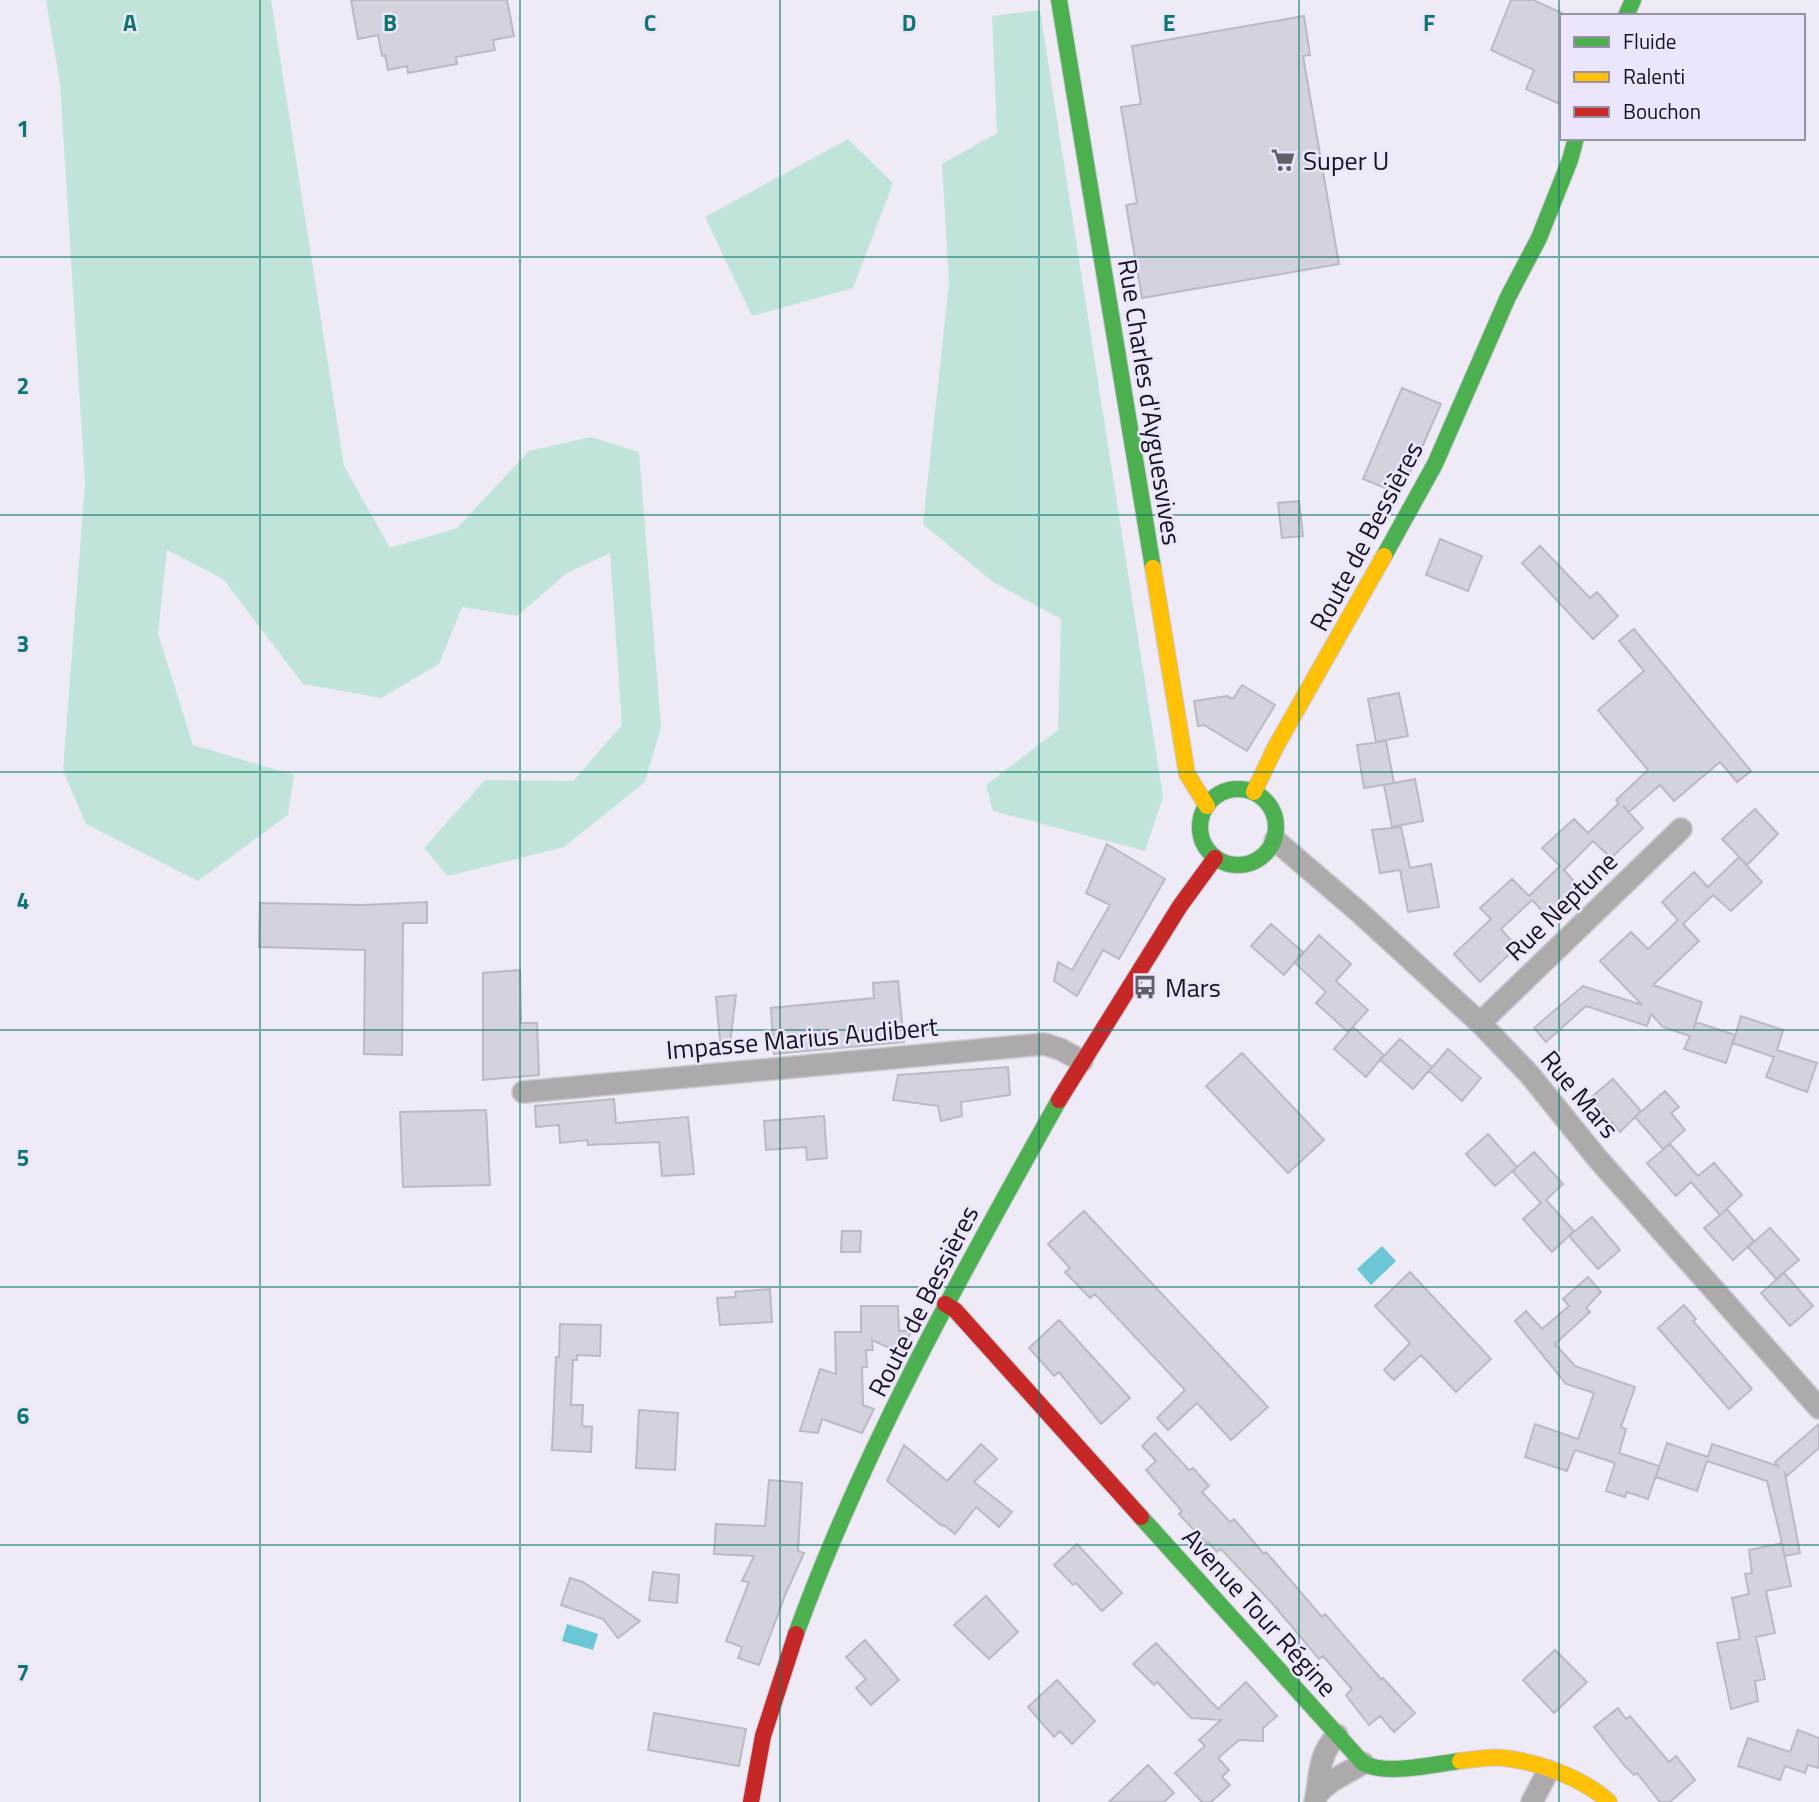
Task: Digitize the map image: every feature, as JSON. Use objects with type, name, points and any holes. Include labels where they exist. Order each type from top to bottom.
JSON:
[{"type":"main road","name":"Rue Charles d'Ayguesvives","points":[[1059,0],[1187,774],[1206,806]]},
{"type":"main road","name":"Route de Bessières","points":[[1508,297],[1526,231],[1545,181],[1568,140]]},
{"type":"main road","name":"Route de Bessières","points":[[1254,792],[1275,748],[1344,630],[1435,464],[1508,297],[1539,238],[1575,140]]},
{"type":"main road","points":[[1233,790],[1254,792],[1273,810],[1277,830],[1275,840],[1259,860],[1241,866],[1227,864],[1215,858],[1202,839],[1200,828],[1206,806],[1219,794],[1233,790]]},
{"type":"main road","name":"Route de Bessières","points":[[751,1802],[763,1736],[813,1587],[841,1520],[945,1304],[1082,1060],[1180,906],[1215,858]]},
{"type":"main road","name":"Avenue Tour Régine","points":[[945,1304],[955,1311],[1363,1763]]},
{"type":"main road","points":[[1363,1763],[1371,1768],[1388,1769],[1501,1756],[1518,1759],[1578,1781],[1609,1802]]},
{"type":"street","name":"Rue Neptune","points":[[1480,1023],[1681,829]]},
{"type":"street","name":"Rue Mars","points":[[1275,840],[1359,912],[1480,1023],[1530,1075],[1625,1190],[1819,1408]]},
{"type":"street","name":"Impasse Marius Audibert","points":[[523,1092],[1044,1044],[1082,1060]]},
{"type":"street","points":[[1316,1799],[1319,1770],[1326,1747],[1337,1735]]},
{"type":"street","points":[[1316,1799],[1324,1786],[1363,1763]]},
{"type":"street","points":[[1532,1802],[1548,1771]]},
{"type":"green space","points":[[46,0],[271,0],[344,466],[390,548],[457,528],[529,451],[591,437],[639,452],[661,727],[645,782],[564,847],[448,876],[424,848],[485,780],[573,781],[622,725],[610,553],[567,573],[517,616],[462,607],[439,664],[381,698],[303,684],[223,579],[167,550],[158,634],[193,745],[294,775],[288,815],[198,881],[86,824],[63,771],[85,483],[60,83]]},
{"type":"green space","points":[[1040,10],[1163,797],[1145,851],[993,811],[986,785],[1058,730],[1061,619],[993,582],[923,524],[949,282],[942,164],[997,133],[992,16]]},
{"type":"green space","points":[[848,139],[893,183],[853,288],[752,316],[705,217]]},
{"type":"water","points":[[1382,1246],[1396,1261],[1371,1285],[1357,1269]]},
{"type":"water","points":[[567,1624],[598,1634],[593,1650],[562,1641]]},
{"type":"building","points":[[351,0],[507,0],[514,36],[493,40],[495,50],[456,57],[457,64],[408,73],[407,66],[388,70],[378,35],[358,39]]},
{"type":"building","points":[[1511,0],[1533,0],[1562,13],[1560,104],[1526,89],[1534,70],[1491,50]]},
{"type":"building","points":[[1304,16],[1310,55],[1303,56],[1339,264],[1142,298],[1126,205],[1137,203],[1121,107],[1141,104],[1132,46]]},
{"type":"building","points":[[1402,388],[1441,404],[1416,461],[1398,493],[1363,479]]},
{"type":"building","points":[[1299,501],[1303,536],[1282,538],[1278,503]]},
{"type":"building","points":[[1440,539],[1482,556],[1468,591],[1426,575]]},
{"type":"building","points":[[1540,546],[1590,598],[1597,592],[1618,616],[1593,639],[1522,563]]},
{"type":"building","points":[[1634,629],[1751,771],[1737,782],[1720,762],[1674,801],[1660,785],[1629,812],[1623,806],[1643,828],[1611,858],[1593,841],[1564,870],[1580,888],[1548,917],[1532,900],[1501,929],[1517,947],[1480,982],[1454,954],[1491,919],[1480,908],[1512,879],[1529,896],[1560,866],[1542,848],[1574,819],[1588,833],[1619,803],[1616,800],[1648,770],[1598,710],[1644,671],[1619,641]]},
{"type":"building","points":[[1242,685],[1275,705],[1247,751],[1204,725],[1198,726],[1194,701],[1227,696],[1233,699]]},
{"type":"building","points":[[1399,693],[1408,736],[1376,742],[1368,699]]},
{"type":"building","points":[[1386,741],[1394,783],[1364,788],[1357,745]]},
{"type":"building","points":[[1415,779],[1423,821],[1392,827],[1384,785]]},
{"type":"building","points":[[1755,809],[1778,834],[1747,865],[1722,839]]},
{"type":"building","points":[[1401,827],[1410,868],[1431,864],[1439,907],[1408,912],[1400,870],[1380,873],[1372,830]]},
{"type":"building","points":[[1107,844],[1165,879],[1119,959],[1103,950],[1077,996],[1054,981],[1058,962],[1072,970],[1110,905],[1086,893]]},
{"type":"building","points":[[1739,857],[1762,882],[1731,911],[1713,895],[1683,924],[1699,941],[1653,985],[1702,1002],[1693,1030],[1696,1022],[1735,1035],[1726,1063],[1684,1049],[1690,1036],[1663,1027],[1651,1014],[1647,1026],[1586,1006],[1546,1042],[1534,1028],[1583,986],[1642,1005],[1600,961],[1631,932],[1648,949],[1678,920],[1662,902],[1694,872],[1708,887]]},
{"type":"building","points":[[427,902],[427,923],[403,923],[402,1055],[364,1054],[365,950],[259,947],[260,903],[363,905]]},
{"type":"building","points":[[1271,924],[1303,952],[1284,975],[1251,946]]},
{"type":"building","points":[[1319,935],[1351,964],[1336,981],[1368,1010],[1348,1032],[1316,1003],[1326,992],[1295,963]]},
{"type":"building","points":[[520,970],[521,1023],[537,1023],[539,1075],[483,1080],[483,973]]},
{"type":"building","points":[[898,981],[904,1042],[774,1054],[771,1008],[874,998],[873,983]]},
{"type":"building","points":[[736,995],[729,1051],[721,1051],[716,997]]},
{"type":"building","points":[[1741,1016],[1783,1030],[1777,1050],[1817,1063],[1807,1092],[1766,1077],[1774,1057],[1733,1043]]},
{"type":"building","points":[[1353,1027],[1384,1055],[1366,1077],[1334,1049]]},
{"type":"building","points":[[1400,1039],[1432,1067],[1413,1089],[1380,1060]]},
{"type":"building","points":[[1448,1049],[1481,1078],[1462,1101],[1429,1071]]},
{"type":"building","points":[[1242,1053],[1324,1140],[1288,1173],[1206,1086]]},
{"type":"building","points":[[1008,1067],[1010,1095],[961,1102],[962,1116],[941,1121],[938,1106],[893,1100],[898,1075]]},
{"type":"building","points":[[1613,1079],[1641,1111],[1620,1132],[1590,1098]]},
{"type":"building","points":[[1665,1091],[1679,1107],[1671,1113],[1685,1130],[1663,1149],[1635,1117]]},
{"type":"building","points":[[614,1099],[616,1123],[688,1117],[694,1174],[662,1176],[659,1142],[588,1145],[587,1140],[560,1143],[559,1125],[536,1127],[535,1106]]},
{"type":"building","points":[[486,1110],[490,1185],[403,1187],[400,1112]]},
{"type":"building","points":[[824,1116],[827,1158],[807,1160],[806,1147],[766,1150],[764,1121]]},
{"type":"building","points":[[1488,1134],[1517,1167],[1534,1152],[1563,1184],[1546,1200],[1574,1231],[1552,1252],[1523,1219],[1541,1203],[1513,1172],[1516,1168],[1495,1186],[1466,1154]]},
{"type":"building","points":[[1670,1144],[1698,1176],[1714,1163],[1742,1195],[1721,1214],[1727,1209],[1754,1241],[1733,1260],[1704,1228],[1720,1215],[1691,1182],[1676,1196],[1647,1163]]},
{"type":"building","points":[[1084,1211],[1268,1407],[1231,1440],[1197,1403],[1168,1430],[1157,1418],[1185,1390],[1095,1294],[1090,1298],[1065,1272],[1070,1268],[1048,1244]]},
{"type":"building","points":[[1592,1217],[1620,1250],[1598,1269],[1569,1236]]},
{"type":"building","points":[[1770,1228],[1799,1260],[1776,1279],[1748,1247]]},
{"type":"building","points":[[842,1231],[861,1231],[860,1252],[841,1252]]},
{"type":"building","points":[[1410,1272],[1491,1359],[1456,1392],[1421,1355],[1394,1380],[1384,1370],[1410,1343],[1375,1306]]},
{"type":"building","points":[[1784,1273],[1813,1306],[1790,1326],[1761,1293]]},
{"type":"building","points":[[1588,1277],[1601,1292],[1586,1308],[1590,1312],[1555,1344],[1575,1366],[1635,1387],[1621,1427],[1626,1429],[1619,1453],[1659,1466],[1648,1499],[1627,1492],[1625,1497],[1606,1491],[1615,1463],[1575,1450],[1567,1471],[1525,1457],[1535,1424],[1578,1439],[1594,1393],[1566,1384],[1515,1321],[1526,1311],[1542,1329],[1569,1306],[1563,1299]]},
{"type":"building","points":[[770,1289],[772,1322],[720,1325],[717,1298],[736,1297],[735,1292]]},
{"type":"building","points":[[1684,1305],[1696,1319],[1693,1321],[1752,1389],[1729,1409],[1658,1328]]},
{"type":"building","points":[[861,1306],[898,1306],[899,1331],[912,1330],[901,1353],[872,1340],[873,1350],[866,1350],[867,1367],[862,1367],[863,1405],[874,1409],[862,1433],[822,1419],[818,1433],[800,1431],[820,1369],[836,1374],[835,1332],[861,1332]]},
{"type":"building","points":[[1059,1320],[1130,1398],[1101,1424],[1059,1372],[1054,1376],[1029,1348]]},
{"type":"building","points":[[560,1324],[601,1325],[600,1356],[577,1355],[577,1360],[573,1360],[571,1405],[583,1405],[582,1426],[592,1427],[591,1452],[552,1450]]},
{"type":"building","points":[[639,1410],[678,1413],[675,1470],[636,1468]]},
{"type":"building","points":[[1819,1424],[1819,1448],[1787,1476],[1785,1474],[1800,1553],[1785,1556],[1782,1544],[1791,1586],[1766,1591],[1775,1633],[1756,1637],[1765,1679],[1755,1681],[1758,1701],[1731,1709],[1717,1643],[1740,1639],[1732,1598],[1749,1594],[1745,1574],[1752,1573],[1749,1550],[1782,1543],[1767,1481],[1707,1461],[1697,1491],[1656,1477],[1667,1443],[1708,1457],[1712,1444],[1778,1466],[1775,1462]]},
{"type":"building","points":[[1155,1433],[1189,1470],[1193,1468],[1209,1486],[1202,1492],[1230,1522],[1234,1519],[1264,1554],[1266,1552],[1322,1617],[1325,1614],[1382,1680],[1383,1678],[1415,1713],[1394,1732],[1380,1716],[1369,1725],[1346,1695],[1352,1689],[1323,1656],[1319,1659],[1272,1603],[1221,1549],[1217,1552],[1208,1542],[1207,1544],[1179,1514],[1182,1511],[1146,1470],[1156,1461],[1142,1446]]},
{"type":"building","points":[[981,1444],[997,1459],[974,1482],[1012,1512],[999,1527],[976,1507],[955,1534],[887,1481],[904,1445],[947,1481]]},
{"type":"building","points":[[769,1480],[802,1483],[798,1551],[804,1553],[759,1665],[738,1658],[742,1647],[726,1641],[749,1582],[742,1581],[754,1556],[714,1554],[716,1524],[765,1526]]},
{"type":"building","points":[[1077,1544],[1122,1593],[1102,1611],[1076,1583],[1073,1585],[1054,1565]]},
{"type":"building","points":[[653,1572],[679,1575],[677,1603],[649,1600]]},
{"type":"building","points":[[570,1578],[583,1582],[640,1621],[618,1638],[603,1619],[561,1605]]},
{"type":"building","points":[[986,1596],[1018,1632],[989,1659],[954,1625]]},
{"type":"building","points":[[865,1640],[899,1680],[871,1705],[856,1688],[866,1679],[846,1657]]},
{"type":"building","points":[[1156,1643],[1218,1709],[1246,1682],[1277,1716],[1263,1728],[1263,1741],[1239,1740],[1218,1758],[1229,1770],[1222,1777],[1230,1785],[1211,1802],[1202,1802],[1175,1773],[1205,1746],[1199,1740],[1221,1720],[1191,1718],[1157,1682],[1154,1685],[1133,1664]]},
{"type":"building","points":[[1555,1650],[1587,1682],[1554,1713],[1523,1680]]},
{"type":"building","points":[[1057,1680],[1095,1721],[1072,1744],[1060,1731],[1054,1737],[1028,1707]]},
{"type":"building","points":[[1618,1708],[1626,1719],[1630,1716],[1669,1762],[1676,1756],[1695,1780],[1670,1802],[1660,1802],[1637,1773],[1634,1775],[1624,1765],[1594,1727]]},
{"type":"building","points":[[654,1713],[746,1729],[739,1766],[648,1750]]},
{"type":"building","points":[[1798,1730],[1819,1738],[1819,1768],[1808,1765],[1805,1773],[1785,1766],[1780,1780],[1738,1766],[1748,1738],[1790,1752]]},
{"type":"building","points":[[1148,1765],[1174,1793],[1164,1802],[1109,1802]]},
{"type":"traffic: fast","points":[[1059,0],[1153,568]]},
{"type":"traffic: fast","points":[[1627,14],[1633,0]]},
{"type":"traffic: fast","points":[[1384,556],[1435,464],[1508,297],[1539,238],[1575,140]]},
{"type":"traffic: fast","points":[[1238,789],[1253,792],[1265,800],[1273,812],[1276,827],[1273,842],[1265,854],[1253,862],[1238,865],[1223,862],[1211,854],[1203,842],[1200,827],[1203,812],[1211,800],[1223,792],[1238,789]]},
{"type":"traffic: fast","points":[[796,1634],[852,1496],[884,1428],[951,1296],[1059,1100]]},
{"type":"traffic: fast","points":[[1141,1517],[1363,1763],[1372,1767],[1396,1769],[1460,1761]]},
{"type":"traffic: slow","points":[[1254,792],[1275,748],[1384,556]]},
{"type":"traffic: slow","points":[[1153,568],[1187,774],[1207,806]]},
{"type":"traffic: slow","points":[[1460,1761],[1499,1758],[1532,1763],[1574,1779],[1609,1802]]},
{"type":"traffic: jam","points":[[1059,1100],[1180,906],[1215,858]]},
{"type":"traffic: jam","points":[[945,1304],[955,1310],[1141,1517]]},
{"type":"traffic: jam","points":[[751,1802],[763,1736],[796,1634]]},
{"type":"place","name":"Super U","points":[[1283,160]]},
{"type":"place","name":"Mars","points":[[1145,987]]}]
